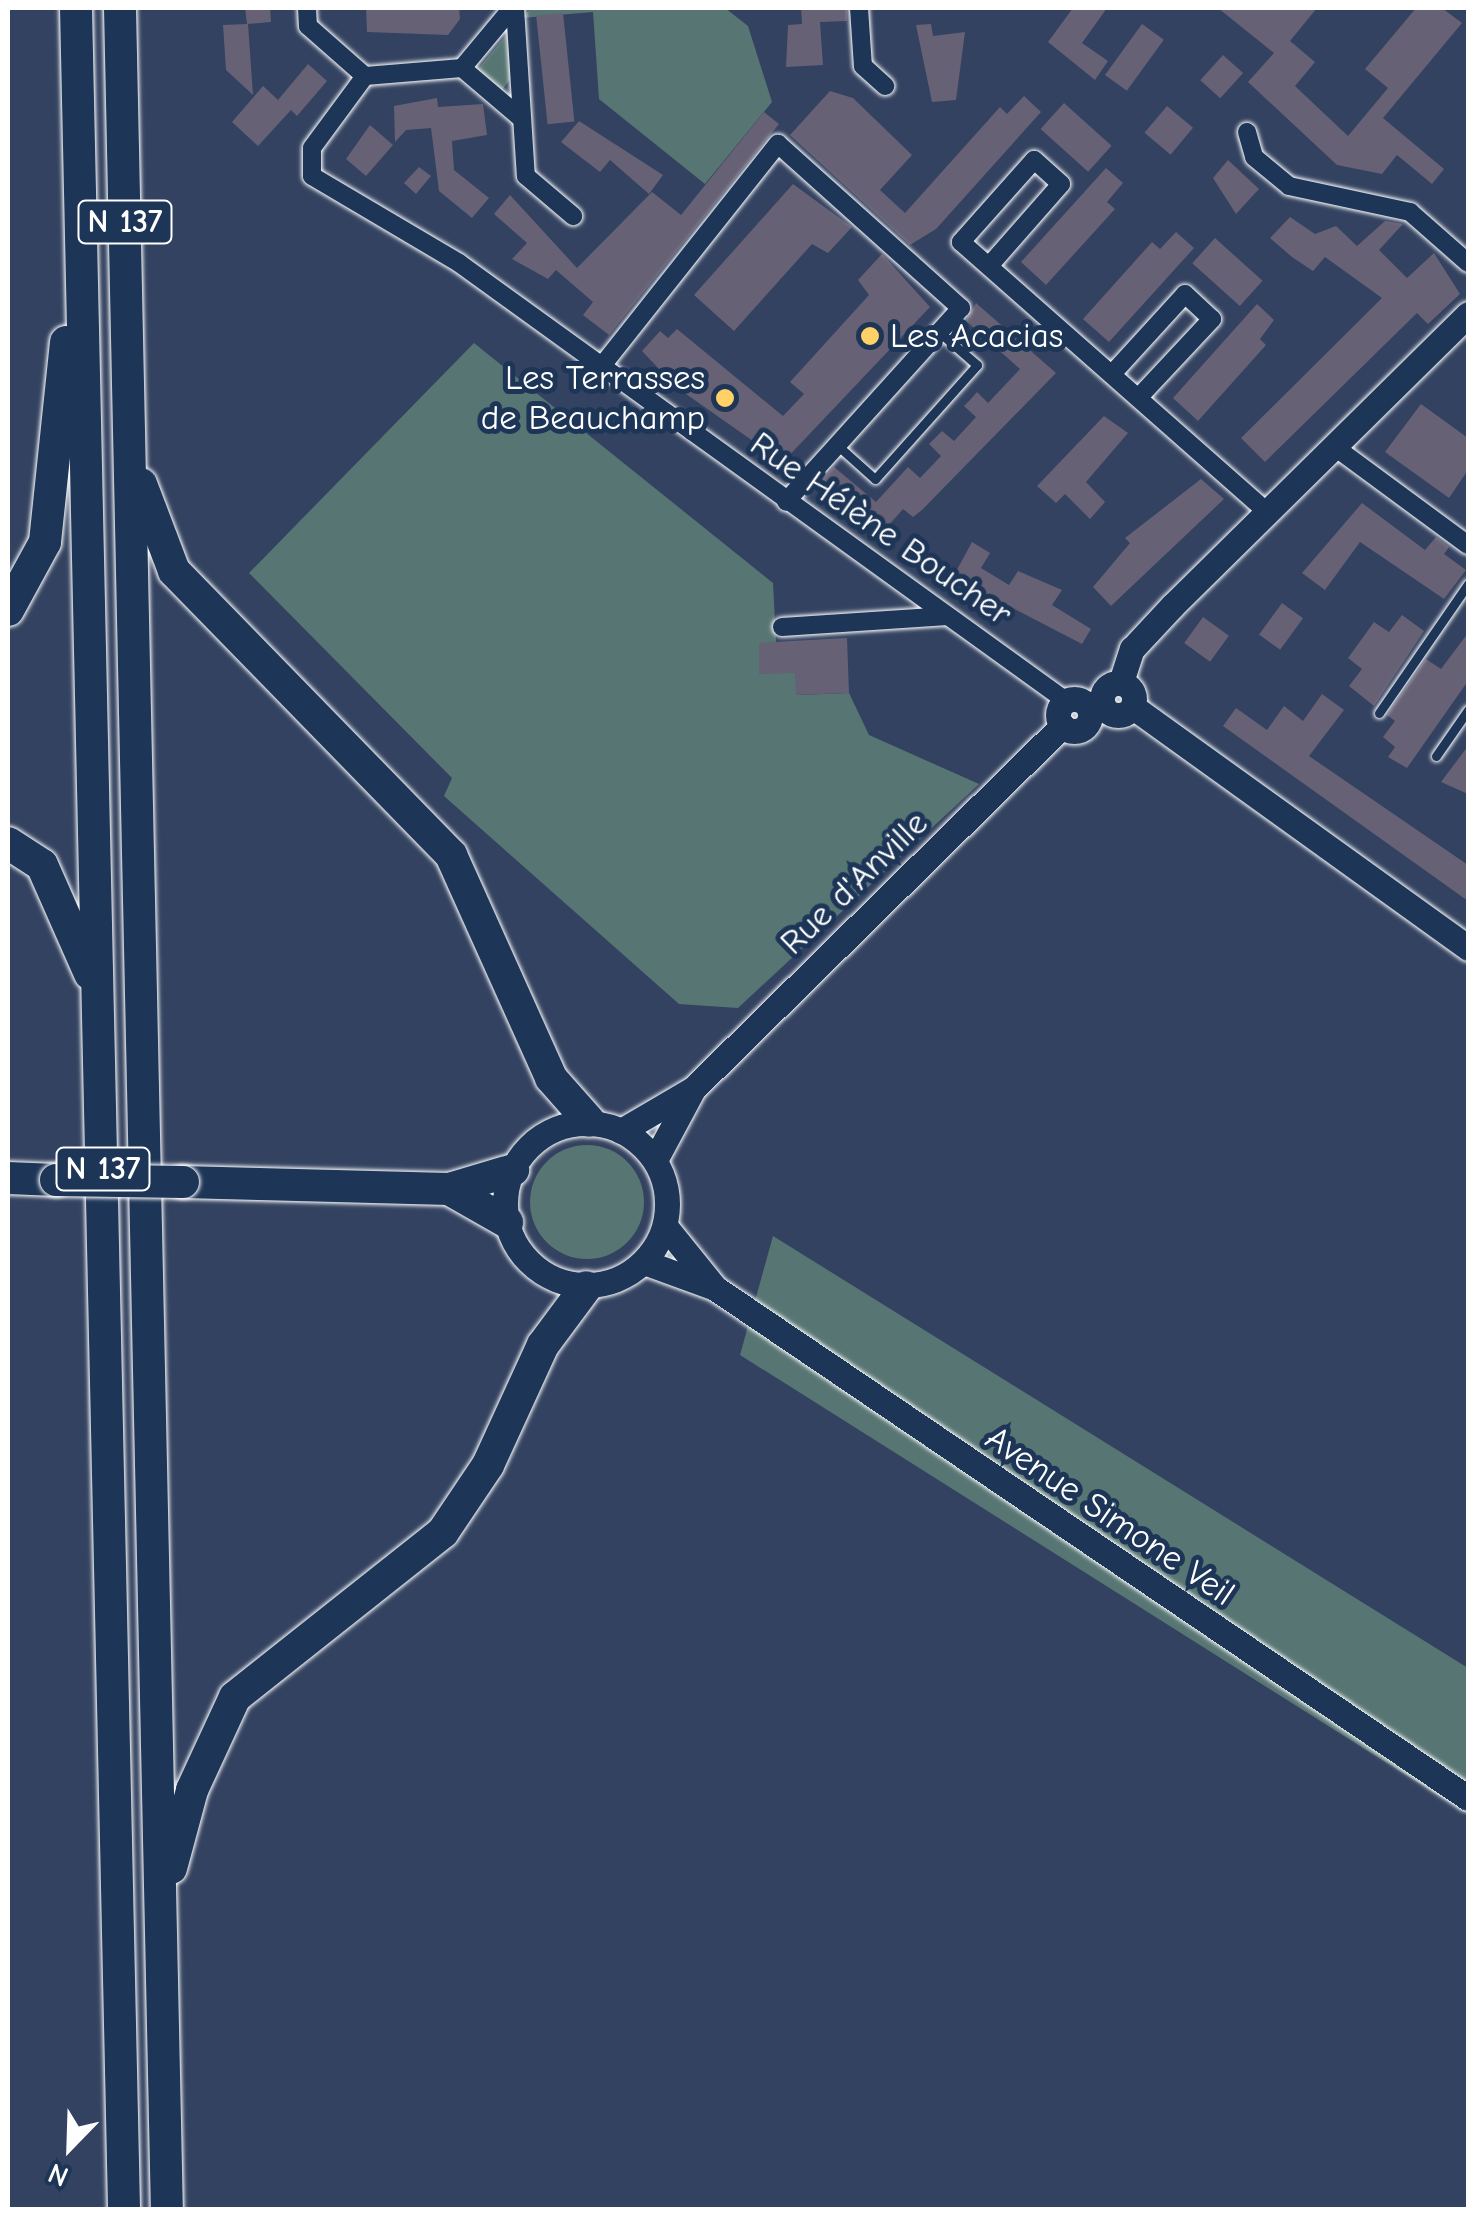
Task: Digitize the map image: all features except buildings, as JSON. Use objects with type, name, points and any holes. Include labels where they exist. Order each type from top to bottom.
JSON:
[{"type":"highway","name":"N 137","points":[[76,8],[124,2210]]},
{"type":"highway","name":"N 137","points":[[120,8],[167,2210]]},
{"type":"highway","points":[[8,610],[46,542],[61,460],[81,128]]},
{"type":"highway","points":[[128,436],[174,571],[427,824],[467,884],[551,1078],[589,1121]]},
{"type":"highway","points":[[8,843],[42,865],[100,1003]]},
{"type":"highway","points":[[24,1177],[448,1189],[513,1170]]},
{"type":"highway","points":[[448,1189],[507,1222]]},
{"type":"highway","points":[[160,1916],[192,1790],[234,1697],[443,1532],[488,1466],[544,1344],[586,1287]]},
{"type":"street","points":[[307,8],[308,26],[365,76],[462,68],[514,8]]},
{"type":"street","points":[[514,8],[526,176],[573,216]]},
{"type":"street","points":[[858,8],[863,66],[885,86]]},
{"type":"street","points":[[462,68],[522,119]]},
{"type":"street","name":"Rue Hélène Boucher","points":[[365,76],[312,148],[312,176],[459,262],[948,616],[1096,706]]},
{"type":"street","points":[[1247,132],[1254,157],[1289,186],[1410,212],[1468,264]]},
{"type":"street","points":[[600,367],[778,144],[960,308],[786,502]]},
{"type":"street","points":[[989,266],[1061,184],[1034,160],[961,242],[1266,510]]},
{"type":"street","points":[[1112,374],[1185,294],[1212,319],[1138,398]]},
{"type":"street","name":"Rue d'Anville","points":[[621,1131],[693,1089],[1096,706],[1132,649],[1266,510],[1336,447],[1468,314]]},
{"type":"street","points":[[1336,447],[1468,545]]},
{"type":"street","points":[[782,627],[948,616]]},
{"type":"street","points":[[1096,706],[1468,948]]},
{"type":"street","name":"Rue d'Anville","points":[[655,1160],[693,1089]]},
{"type":"street","points":[[589,1121],[621,1131],[655,1160],[665,1226],[644,1262],[586,1287],[532,1265],[507,1222],[513,1170],[541,1136],[589,1121]]},
{"type":"street","name":"Avenue Simone Veil","points":[[665,1226],[715,1288]]},
{"type":"street","name":"Avenue Simone Veil","points":[[644,1262],[715,1288],[1468,1798]]},
{"type":"lane","points":[[837,445],[876,479],[977,366],[938,332]]},
{"type":"lane","points":[[1378,712],[1468,584]]},
{"type":"lane","points":[[1436,756],[1468,710]]},
{"type":"green space","points":[[531,8],[725,8],[748,26],[772,102],[705,184],[599,99],[593,12],[522,18]]},
{"type":"green space","points":[[508,33],[513,76],[502,90],[478,69]]},
{"type":"green space","points":[[474,343],[773,583],[776,642],[759,644],[759,674],[795,669],[797,695],[849,693],[869,735],[979,784],[738,1008],[679,1004],[444,796],[452,778],[249,573]]},
{"type":"green space","points":[[587,1145],[609,1149],[628,1161],[640,1180],[644,1202],[640,1224],[628,1243],[609,1255],[587,1259],[565,1255],[546,1243],[534,1224],[530,1202],[534,1180],[546,1161],[565,1149]]},
{"type":"green space","points":[[773,1236],[1468,1668],[1468,1814],[740,1355]]},
{"type":"place","name":"Les Acacias","points":[[870,336]]},
{"type":"place","name":"Les Terrasses de Beauchamp","points":[[725,398]]}]
